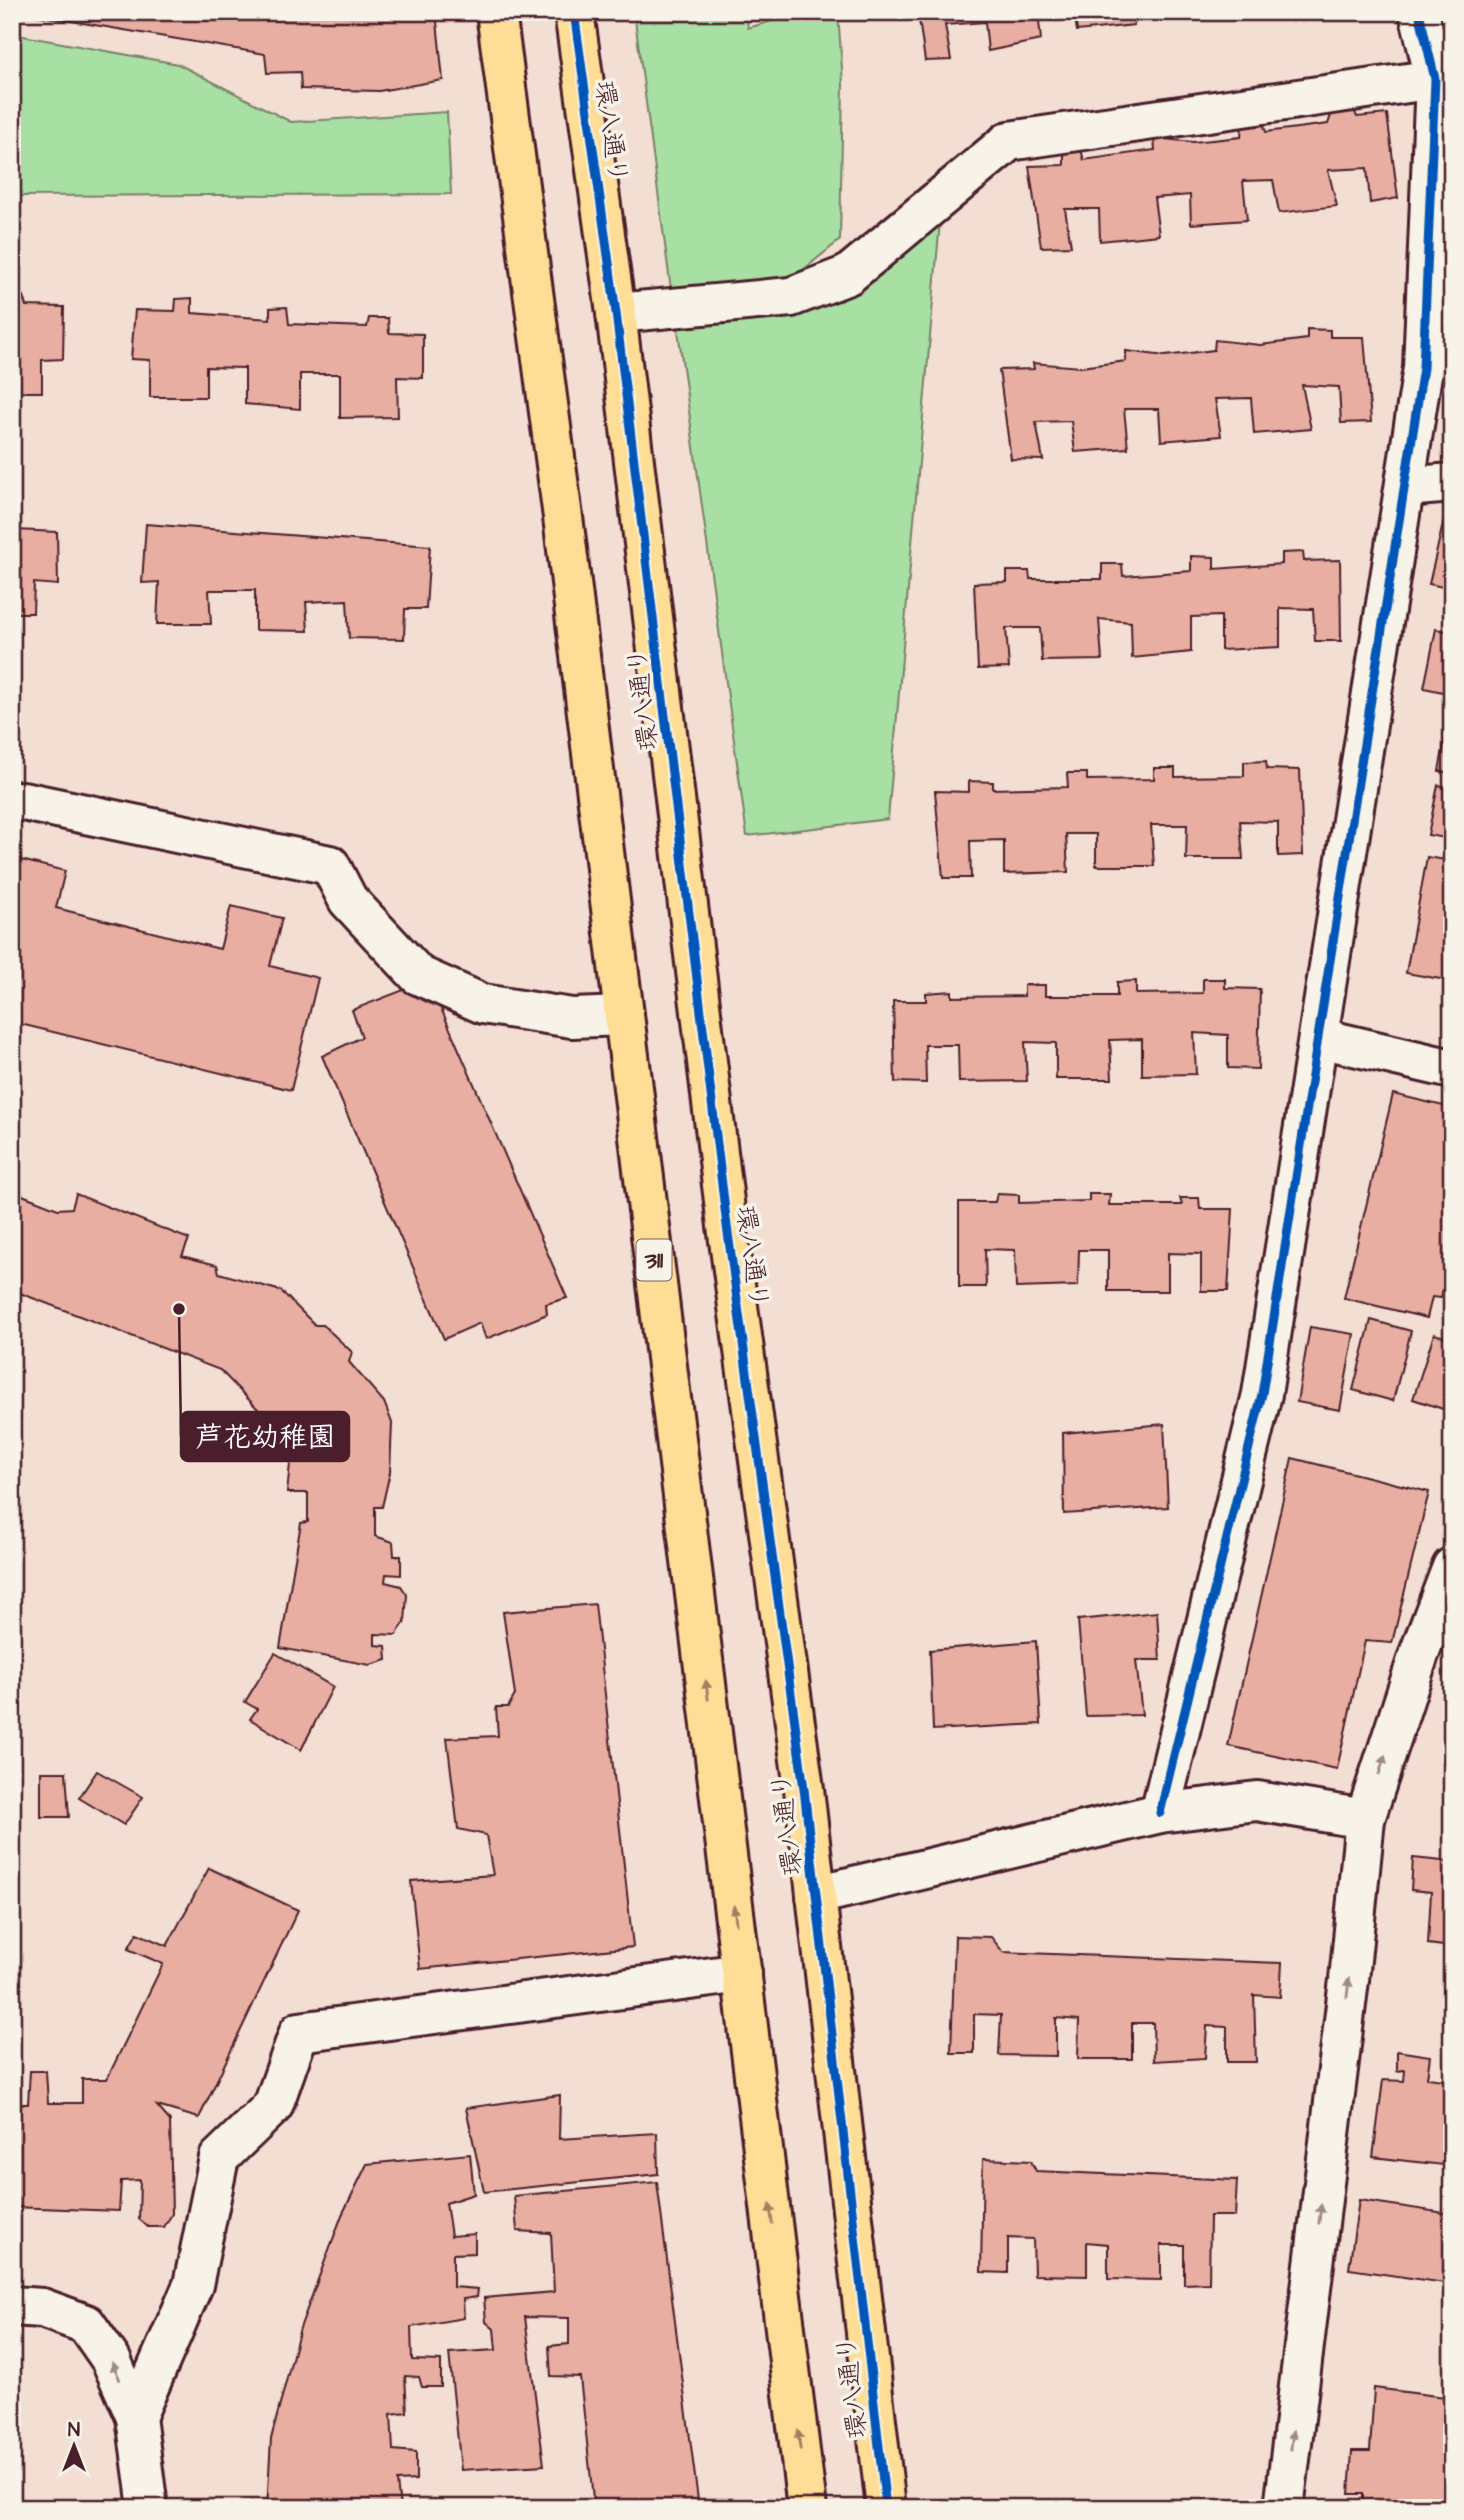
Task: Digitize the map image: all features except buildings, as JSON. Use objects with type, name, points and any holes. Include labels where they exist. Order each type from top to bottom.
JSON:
[{"type":"main road","name":"311","points":[[496,12],[531,261],[807,2508]]},
{"type":"main road","name":"環八通り","points":[[574,12],[616,313],[727,1226],[816,1895],[886,2508]]},
{"type":"street","points":[[1160,1813],[1262,1394],[1320,1038],[1331,939],[1423,368],[1435,79],[1419,12]]},
{"type":"street","points":[[616,313],[791,297],[848,275],[1009,141],[1435,79]]},
{"type":"street","points":[[1405,487],[1452,483]]},
{"type":"street","points":[[12,802],[330,865],[348,900],[418,975],[483,1004],[572,1018],[624,1016]]},
{"type":"street","points":[[1320,1038],[1452,1069]]},
{"type":"street","points":[[1283,2508],[1348,1994],[1364,1819],[1420,1651],[1452,1567]]},
{"type":"street","points":[[816,1895],[1160,1813],[1257,1801],[1364,1819]]},
{"type":"street","points":[[136,2417],[193,2285],[219,2158],[273,2106],[299,2032],[742,1973]]},
{"type":"street","points":[[12,2306],[42,2308],[86,2324],[111,2360],[136,2417],[148,2508]]},
{"type":"green space","points":[[634,12],[746,12],[748,28],[802,12],[838,12],[843,84],[840,240],[793,278],[671,290]]},
{"type":"green space","points":[[12,34],[178,64],[291,122],[447,112],[451,194],[12,196]]},
{"type":"green space","points":[[940,221],[888,819],[747,836],[677,323]]},
{"type":"cycle path","points":[[574,12],[616,313],[727,1226],[804,1789],[886,2508]]},
{"type":"cycle path","points":[[1160,1813],[1262,1394],[1423,368],[1435,79],[1419,12]]},
{"type":"place","name":"芦花幼稚園","points":[[179,1309]]}]
